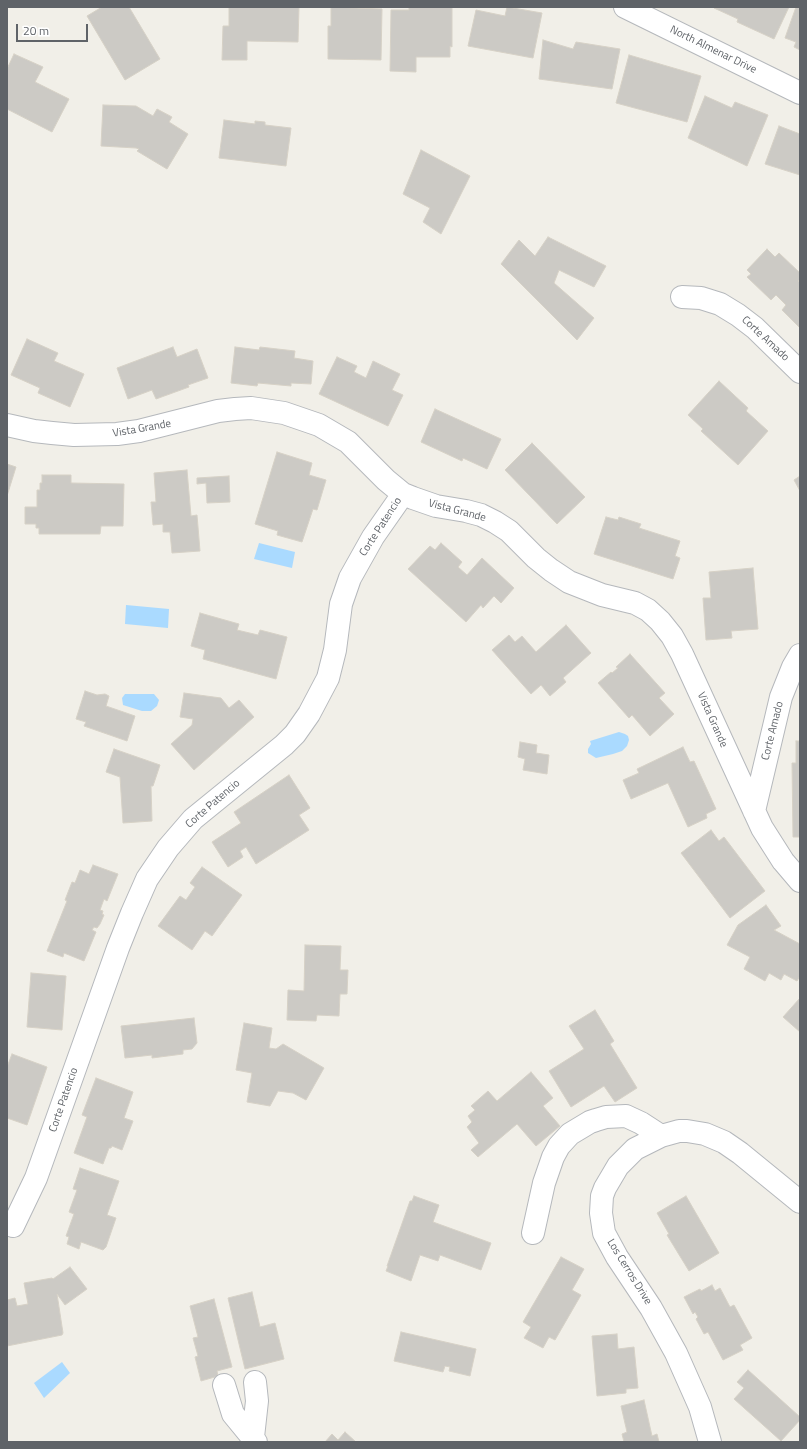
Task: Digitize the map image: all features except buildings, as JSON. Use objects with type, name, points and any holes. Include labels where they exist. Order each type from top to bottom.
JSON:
[{"type":"street","name":"North Almenar Drive","points":[[625,7],[800,93]]},
{"type":"street","name":"Corte Amado","points":[[682,297],[701,298],[714,302],[738,315],[755,328],[800,372]]},
{"type":"street","name":"Vista Grande","points":[[7,425],[34,431],[95,435],[117,434],[155,428],[234,409],[267,410],[284,413],[319,425],[348,442],[386,480],[403,494],[436,506],[466,511],[495,522],[509,531],[536,558],[569,582],[602,595],[635,604],[648,610],[660,621],[672,636],[682,654],[754,810],[771,843],[783,861],[800,881]]},
{"type":"street","name":"Corte Patencio","points":[[13,1226],[36,1178],[118,948],[147,879],[168,848],[193,819],[284,744],[294,734],[309,714],[322,691],[330,671],[335,650],[341,604],[350,578],[373,537],[403,494]]},
{"type":"street","name":"Corte Amado","points":[[754,810],[781,697],[800,655]]},
{"type":"street","points":[[533,1233],[544,1183],[553,1157],[559,1146],[570,1134],[596,1120],[606,1117],[626,1116],[661,1136]]},
{"type":"street","name":"Los Cerros Drive","points":[[710,1442],[700,1407],[679,1358],[654,1312],[617,1257],[607,1238],[602,1223],[601,1213],[602,1196],[605,1188],[618,1166],[635,1149],[661,1136],[678,1131],[688,1131],[714,1137],[740,1153],[800,1202]]},
{"type":"street","points":[[254,1439],[257,1401],[255,1382]]},
{"type":"street","points":[[224,1385],[233,1414],[254,1439]]},
{"type":"water","points":[[259,543],[295,552],[292,568],[254,559]]},
{"type":"water","points":[[126,605],[169,609],[168,628],[125,624]]},
{"type":"water","points":[[125,694],[154,694],[159,700],[157,706],[151,711],[142,711],[123,705],[122,698]]},
{"type":"water","points":[[619,732],[628,736],[629,740],[627,746],[622,751],[596,758],[588,753],[588,749],[591,744],[590,741]]},
{"type":"water","points":[[62,1362],[70,1373],[44,1398],[34,1383]]}]
